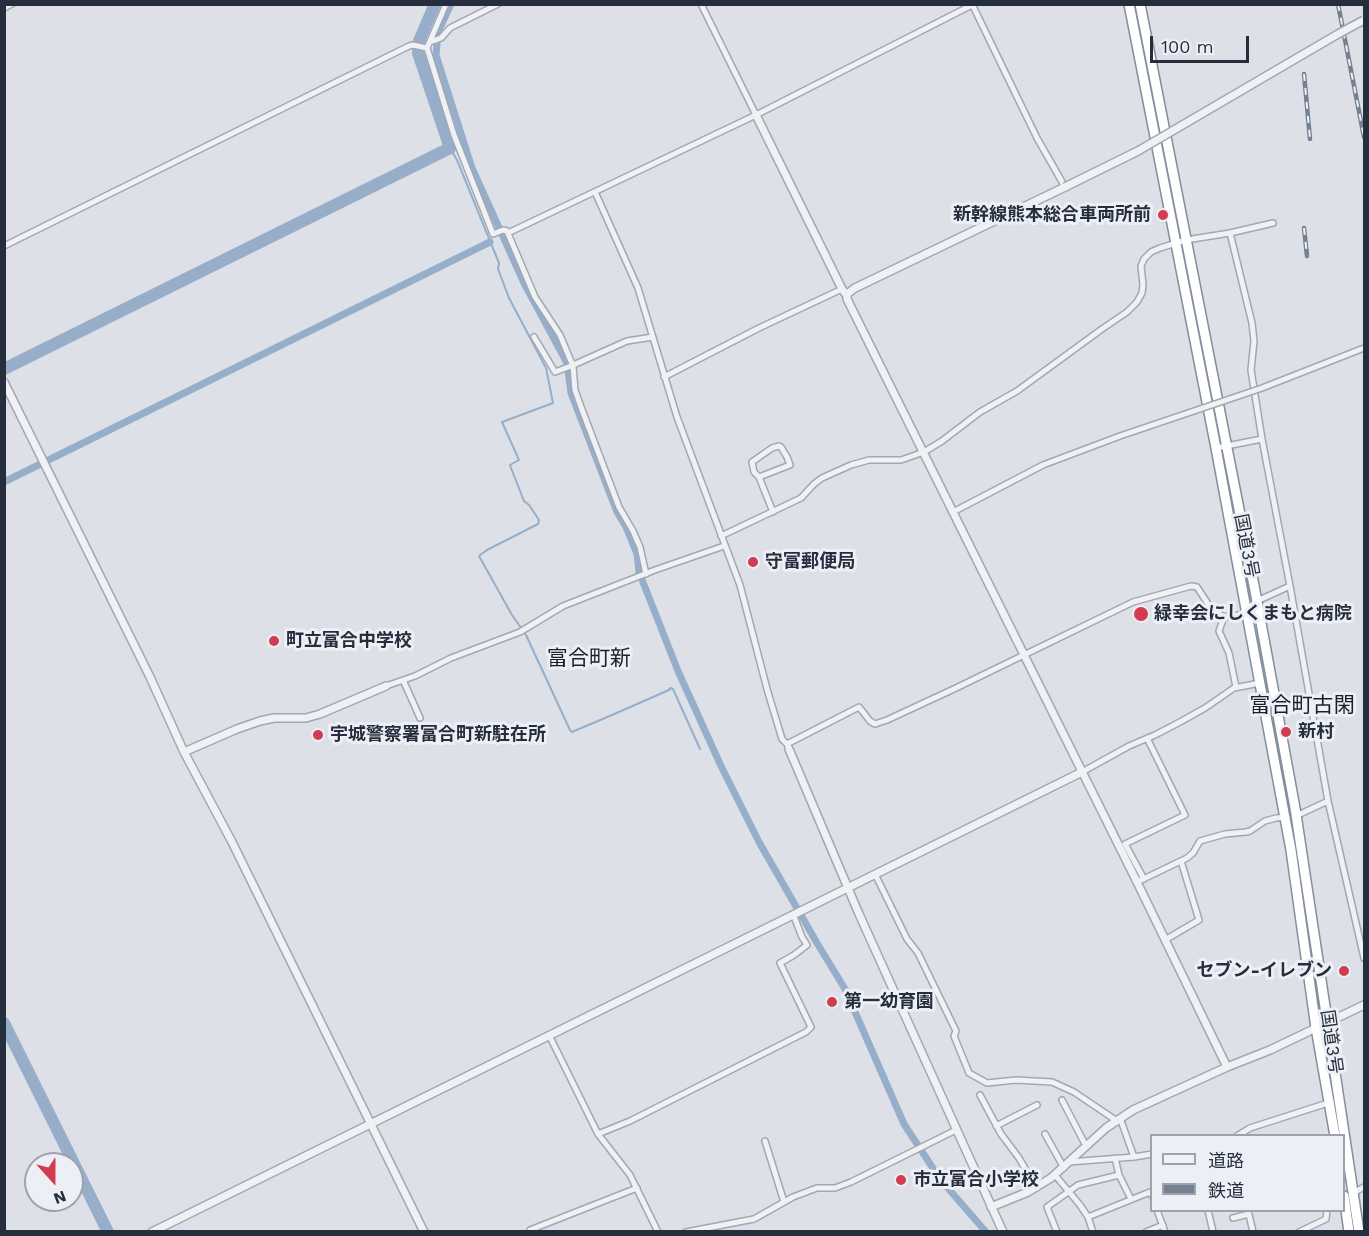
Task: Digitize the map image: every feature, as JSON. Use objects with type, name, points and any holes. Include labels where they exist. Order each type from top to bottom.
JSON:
[{"type":"highway","name":"国道3号","points":[[1129,4],[1181,242]]},
{"type":"highway","name":"国道3号","points":[[1140,4],[1181,242],[1221,447],[1247,609],[1285,818],[1316,1028],[1335,1102],[1335,1134]]},
{"type":"highway","name":"国道3号","points":[[1221,447],[1257,601],[1296,816],[1327,1023],[1339,1134]]},
{"type":"highway","name":"国道3号","points":[[1346,1196],[1349,1232]]},
{"type":"highway","name":"国道3号","points":[[1346,1196],[1359,1232]]},
{"type":"street","points":[[4,8],[12,4]]},
{"type":"street","points":[[425,48],[431,41],[446,4]]},
{"type":"street","points":[[431,41],[441,38],[450,28],[498,4]]},
{"type":"street","points":[[701,4],[998,605],[1082,772],[1141,881]]},
{"type":"street","points":[[425,48],[454,135],[493,234],[503,232],[595,192],[756,115],[972,5],[1037,138],[1065,187]]},
{"type":"street","points":[[846,296],[855,288],[1138,151],[1365,20]]},
{"type":"street","points":[[4,246],[413,45],[425,48]]},
{"type":"street","points":[[595,192],[638,288],[677,417],[740,585],[782,739],[788,746],[848,887],[1003,1232]]},
{"type":"street","points":[[721,537],[801,498],[822,478],[851,465],[869,460],[901,460],[924,452],[942,441],[980,412],[1017,391],[1127,312],[1142,293],[1141,266],[1151,252],[1181,242],[1273,223]]},
{"type":"street","points":[[503,232],[535,297],[560,335],[572,366],[575,390],[581,407],[619,507],[640,547],[642,575]]},
{"type":"street","points":[[1230,233],[1252,323],[1254,341],[1251,370],[1328,801],[1365,958]]},
{"type":"street","points":[[664,377],[759,328],[842,289]]},
{"type":"street","points":[[534,337],[555,372],[627,341],[653,337]]},
{"type":"street","points":[[956,517],[1043,465],[1120,436],[1262,388],[1365,348]]},
{"type":"street","points":[[4,382],[135,646],[184,752],[232,842],[424,1232]]},
{"type":"street","points":[[1221,447],[1262,439]]},
{"type":"street","points":[[759,477],[790,465],[781,447],[772,448],[752,462],[754,472],[759,477],[773,512]]},
{"type":"street","points":[[184,752],[260,721],[274,718],[306,718],[320,714],[451,658],[520,632],[563,606],[724,546]]},
{"type":"street","points":[[788,746],[859,707],[875,724],[887,720],[1133,602],[1191,586],[1197,587],[1212,610],[1224,617],[1240,615],[1257,601],[1290,586]]},
{"type":"street","points":[[1224,617],[1219,631],[1229,653],[1236,687]]},
{"type":"street","points":[[403,680],[420,718]]},
{"type":"street","points":[[152,1232],[1082,772],[1180,722],[1236,687],[1260,683]]},
{"type":"street","points":[[1147,738],[1185,815],[1125,844],[1165,940],[1227,1067]]},
{"type":"street","points":[[1141,881],[1193,853],[1200,841],[1225,834],[1250,831],[1265,821],[1296,816],[1328,801]]},
{"type":"street","points":[[1165,940],[1199,920],[1181,861]]},
{"type":"street","points":[[875,874],[907,939],[918,953],[956,1031],[954,1036],[969,1073],[987,1083],[1016,1080],[1052,1082],[1074,1092],[1118,1119],[1134,1157]]},
{"type":"street","points":[[598,1134],[630,1121],[806,1032],[811,1027],[780,963],[807,945],[794,914]]},
{"type":"street","points":[[991,1207],[1036,1188],[1055,1175],[1118,1119],[1144,1104],[1270,1050],[1365,1005]]},
{"type":"street","points":[[549,1035],[598,1134],[630,1175],[658,1232]]},
{"type":"street","points":[[980,1095],[996,1126],[1019,1158],[1036,1188]]},
{"type":"street","points":[[1062,1100],[1086,1146]]},
{"type":"street","points":[[1240,1134],[1250,1128],[1335,1102]]},
{"type":"street","points":[[996,1126],[1037,1106]]},
{"type":"street","points":[[686,1232],[754,1219],[816,1188],[835,1188],[851,1182],[956,1130]]},
{"type":"street","points":[[1046,1134],[1066,1165]]},
{"type":"street","points":[[765,1141],[784,1202]]},
{"type":"street","points":[[1066,1165],[1150,1154]]},
{"type":"street","points":[[1115,1158],[1119,1175],[1131,1199]]},
{"type":"street","points":[[1055,1175],[1088,1217],[1093,1232]]},
{"type":"street","points":[[1057,1232],[1047,1207],[1078,1185],[1119,1175]]},
{"type":"street","points":[[1346,1196],[1365,1187]]},
{"type":"street","points":[[531,1232],[530,1230],[637,1188]]},
{"type":"street","points":[[1088,1217],[1150,1192]]},
{"type":"street","points":[[1146,1232],[1164,1228],[1158,1212]]},
{"type":"street","points":[[1208,1212],[1213,1232]]},
{"type":"street","points":[[1233,1218],[1248,1212],[1253,1232]]},
{"type":"street","points":[[1299,1232],[1326,1220],[1327,1212]]},
{"type":"waterway","points":[[4,369],[450,148],[418,53],[419,41],[435,4]]},
{"type":"waterway","points":[[451,4],[438,32],[436,55],[472,168],[524,283],[567,363],[571,393],[617,512],[637,554],[639,572],[678,671],[721,766],[759,842],[845,989],[904,1124],[940,1179],[986,1232]]},
{"type":"waterway","points":[[450,148],[499,263],[498,269],[509,298],[546,368],[553,403],[502,422],[519,460],[510,465],[511,468],[524,501],[539,520],[538,524],[479,556],[512,615],[526,635],[572,732],[670,688],[673,689],[700,749]]},
{"type":"waterway","points":[[4,482],[490,242]]},
{"type":"waterway","points":[[4,1023],[108,1232]]},
{"type":"railway","points":[[1338,4],[1364,137]]},
{"type":"railway","points":[[1304,74],[1310,139]]},
{"type":"railway","points":[[1304,228],[1307,256]]},
{"type":"place","name":"新幹線熊本総合車両所前","points":[[1163,215]]},
{"type":"place","name":"守富郵便局","points":[[753,562]]},
{"type":"place","name":"緑幸会にしくまもと病院","points":[[1141,614]]},
{"type":"place","name":"町立富合中学校","points":[[274,641]]},
{"type":"place","name":"新村","points":[[1286,732]]},
{"type":"place","name":"宇城警察署富合町新駐在所","points":[[318,735]]},
{"type":"place","name":"セブン-イレブン","points":[[1344,971]]},
{"type":"place","name":"第一幼育園","points":[[832,1002]]},
{"type":"place","name":"市立富合小学校","points":[[901,1180]]},
{"type":"district","name":"富合町新","points":[[589,659]]},
{"type":"district","name":"富合町古閑","points":[[1302,706]]}]
